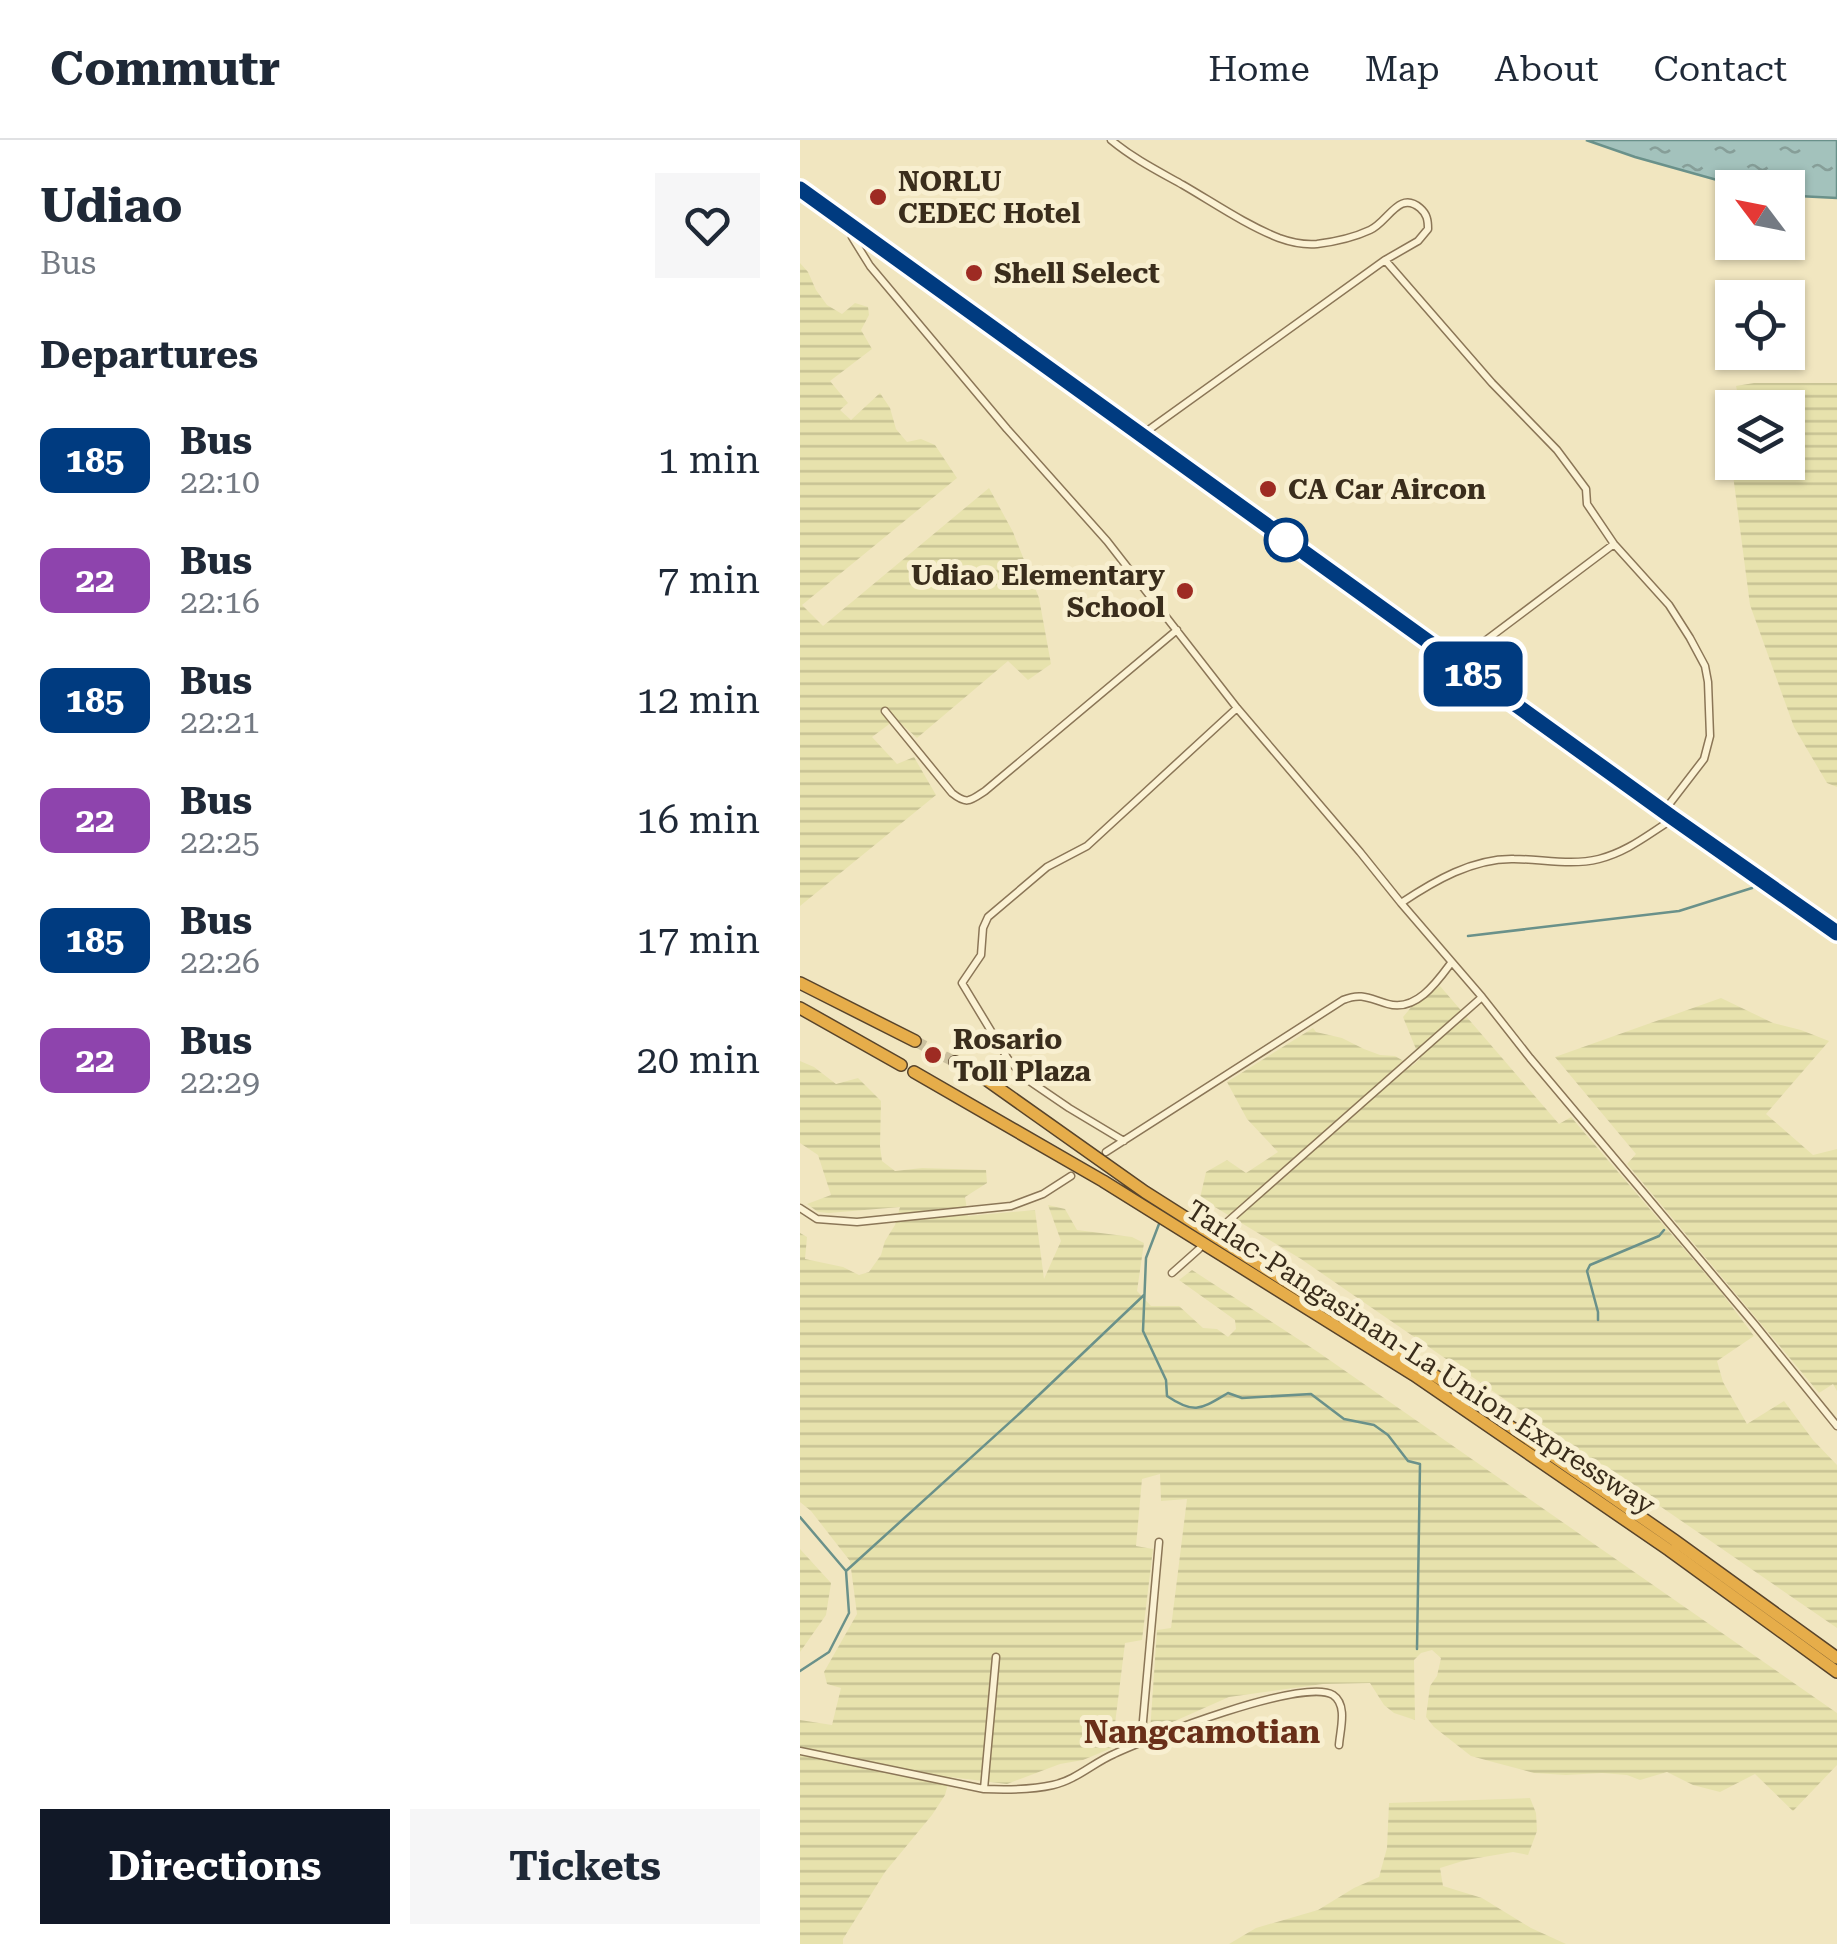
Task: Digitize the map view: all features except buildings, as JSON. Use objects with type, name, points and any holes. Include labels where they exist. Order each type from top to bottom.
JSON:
[{"type":"highway","points":[[800,189],[1837,934]]},
{"type":"highway","points":[[800,983],[915,1041]]},
{"type":"highway","points":[[800,1008],[901,1064]]},
{"type":"highway","name":"Tarlac-Pangasinan-La Union Expressway","points":[[955,1062],[984,1078],[1144,1192],[1459,1392],[1837,1658]]},
{"type":"highway","name":"Tarlac-Pangasinan-La Union Expressway","points":[[914,1072],[1118,1190],[1414,1374],[1837,1672]]},
{"type":"street","points":[[1111,140],[1154,171],[1278,238],[1320,244],[1372,230],[1396,207],[1409,202],[1427,216],[1428,229],[1418,241],[1385,260],[1142,435]]},
{"type":"street","points":[[852,226],[852,236],[870,266],[1007,429],[1108,541],[1237,708],[1837,1426]]},
{"type":"street","points":[[1385,260],[1492,383],[1557,450],[1586,489],[1587,504],[1614,544],[1669,606],[1707,674],[1710,736],[1704,758],[1669,815],[1642,842],[1598,859],[1492,861],[1448,876],[1400,903]]},
{"type":"street","points":[[1457,662],[1614,544]]},
{"type":"street","points":[[885,711],[952,793],[968,801],[985,791],[1177,630]]},
{"type":"street","points":[[1124,1141],[1026,1078],[1004,1054],[962,982],[981,955],[982,928],[988,917],[1046,867],[1086,846],[1237,708]]},
{"type":"street","points":[[1106,1152],[1343,1000],[1362,995],[1391,1005],[1405,1004],[1424,994],[1451,963]]},
{"type":"street","points":[[1226,1224],[1482,997]]},
{"type":"street","points":[[800,1208],[817,1219],[857,1222],[1011,1206],[1042,1194],[1071,1176]]},
{"type":"street","points":[[1172,1273],[1198,1249]]},
{"type":"street","points":[[1141,1743],[1158,1542]]},
{"type":"street","points":[[984,1789],[996,1657]]},
{"type":"street","points":[[800,1752],[984,1789],[1010,1790],[1056,1784],[1111,1755],[1236,1708],[1322,1691],[1338,1700],[1342,1708],[1339,1746]]},
{"type":"shaded area","points":[[800,263],[827,305],[842,314],[855,303],[868,307],[869,315],[861,330],[872,349],[830,381],[848,403],[840,410],[851,420],[880,393],[890,408],[896,429],[907,442],[921,439],[935,445],[957,478],[802,605],[823,626],[989,488],[1013,532],[1039,598],[1051,664],[1028,680],[1008,661],[917,738],[896,719],[872,737],[897,764],[914,757],[936,795],[800,906]]},
{"type":"shaded area","points":[[1837,383],[1837,787],[1827,783],[1794,727],[1750,605],[1734,480],[1805,480],[1805,390],[1737,390],[1736,386]]},
{"type":"shaded area","points":[[1440,986],[1559,1124],[1571,1117],[1754,1336],[1717,1361],[1723,1382],[1747,1424],[1784,1401],[1837,1465],[1837,1628],[1301,1259],[1200,1198],[1206,1172],[1227,1160],[1246,1173],[1278,1152],[1247,1119],[1227,1082],[1313,1028],[1380,1055],[1395,1056],[1412,1066],[1420,1059],[1403,1017]]},
{"type":"shaded area","points":[[1721,998],[1773,1023],[1829,1041],[1766,1114],[1813,1155],[1837,1149],[1837,1391],[1833,1384],[1819,1393],[1627,1164],[1636,1154],[1555,1057]]},
{"type":"shaded area","points":[[800,1061],[836,1084],[858,1078],[881,1101],[882,1161],[895,1171],[986,1170],[987,1183],[965,1197],[968,1216],[1035,1210],[1044,1279],[1061,1241],[1048,1205],[1065,1209],[1077,1230],[1132,1237],[1144,1243],[1137,1291],[1151,1306],[1179,1306],[1203,1328],[1217,1329],[1228,1337],[1236,1329],[1235,1320],[1179,1280],[1192,1270],[1318,1352],[1837,1713],[1837,1765],[1793,1811],[1755,1774],[1720,1792],[1667,1772],[1640,1780],[1602,1773],[1534,1773],[1471,1756],[1426,1717],[1430,1686],[1441,1658],[1432,1650],[1414,1660],[1415,1720],[1384,1705],[1370,1683],[1323,1684],[1229,1697],[1150,1732],[1157,1630],[1171,1628],[1187,1499],[1161,1501],[1160,1474],[1142,1479],[1136,1546],[1153,1549],[1142,1640],[1125,1643],[1112,1748],[1007,1784],[950,1777],[945,1795],[885,1872],[843,1944],[800,1944],[800,1720],[832,1725],[841,1688],[827,1684],[824,1672],[857,1614],[850,1561],[800,1502],[800,1233],[807,1237],[805,1259],[843,1267],[859,1275],[869,1272],[881,1255],[900,1207],[829,1213],[818,1212],[807,1204],[831,1195],[818,1155],[800,1143]]},
{"type":"shaded area","points":[[800,1549],[831,1583],[826,1615],[800,1652]]},
{"type":"shaded area","points":[[1530,1798],[1537,1831],[1528,1855],[1513,1852],[1440,1868],[1443,1886],[1482,1898],[1566,1944],[1229,1944],[1256,1928],[1318,1910],[1379,1877],[1387,1848],[1389,1803]]},
{"type":"water","points":[[1586,140],[1837,140],[1837,198],[1805,196],[1805,170],[1715,170],[1715,179]]},
{"type":"waterway","points":[[1468,936],[1679,911],[1752,888]]},
{"type":"waterway","points":[[1159,1224],[1146,1258],[1143,1331],[1166,1380],[1167,1396],[1198,1408],[1228,1393],[1242,1398],[1311,1394],[1344,1419],[1374,1425],[1388,1435],[1408,1461],[1420,1464],[1417,1649]]},
{"type":"waterway","points":[[1598,1320],[1587,1271],[1590,1265],[1659,1236],[1664,1230]]},
{"type":"waterway","points":[[846,1571],[1144,1295]]},
{"type":"waterway","points":[[800,1517],[846,1571],[849,1613],[829,1652],[800,1671]]},
{"type":"tunnel","points":[[915,1041],[955,1062]]},
{"type":"bus line","name":"185","points":[[800,189],[1797,908],[1837,933]]},
{"type":"place","name":"NORLU CEDEC Hotel","points":[[878,197]]},
{"type":"place","name":"Shell Select","points":[[974,273]]},
{"type":"place","name":"CA Car Aircon","points":[[1268,489]]},
{"type":"place","name":"Udiao Elementary School","points":[[1185,591]]},
{"type":"place","name":"Rosario Toll Plaza","points":[[933,1055]]},
{"type":"district","name":"Nangcamotian","points":[[1202,1732]]}]
